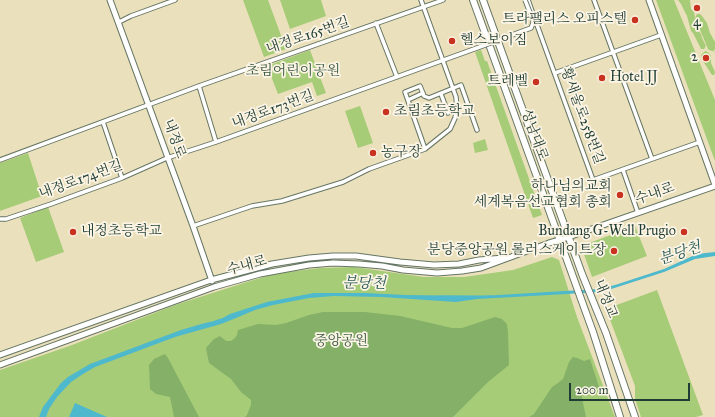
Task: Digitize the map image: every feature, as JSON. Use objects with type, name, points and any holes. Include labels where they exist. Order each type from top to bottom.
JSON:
[{"type":"main road","name":"내정로","points":[[110,0],[214,287]]},
{"type":"main road","name":"성남대로","points":[[473,0],[593,332],[620,417]]},
{"type":"main road","name":"성남대로","points":[[483,0],[582,274]]},
{"type":"main road","points":[[648,0],[715,186]]},
{"type":"main road","points":[[532,18],[540,15]]},
{"type":"main road","name":"수내로","points":[[0,365],[214,287],[260,274],[309,265],[333,263],[376,266],[425,272],[450,272],[481,268],[715,186]]},
{"type":"main road","name":"수내로","points":[[0,355],[211,280],[272,264],[308,258],[356,256],[406,263],[434,265],[459,264],[479,260],[511,257]]},
{"type":"main road","name":"내정교","points":[[582,274],[606,333],[635,417]]},
{"type":"street","points":[[119,22],[175,0]]},
{"type":"street","points":[[192,226],[252,206],[282,201],[343,182],[368,169],[424,149],[446,133],[452,126],[457,109],[456,97],[421,0]]},
{"type":"street","name":"내정로165번길","points":[[0,160],[199,86],[443,0]]},
{"type":"street","points":[[527,0],[532,18]]},
{"type":"street","name":"황새울로258번길","points":[[527,0],[593,180],[700,142]]},
{"type":"street","points":[[594,0],[652,159]]},
{"type":"street","name":"내정로173번길","points":[[167,158],[216,142],[529,29],[533,23],[532,18]]},
{"type":"street","points":[[376,23],[397,77]]},
{"type":"street","points":[[555,74],[661,35]]},
{"type":"street","points":[[424,149],[405,92],[420,84],[424,96],[429,98],[461,85],[477,130]]},
{"type":"street","points":[[199,86],[216,142]]},
{"type":"street","points":[[408,100],[423,94]]},
{"type":"street","points":[[441,94],[448,113]]},
{"type":"street","points":[[103,122],[122,178]]},
{"type":"street","name":"내정로174번길","points":[[0,219],[52,204],[122,178],[167,158]]},
{"type":"street","points":[[623,170],[638,213]]},
{"type":"green space","points":[[243,0],[268,0],[286,49],[264,57]]},
{"type":"green space","points":[[280,0],[321,0],[326,16],[290,29]]},
{"type":"green space","points":[[656,0],[674,0],[715,100],[715,161]]},
{"type":"green space","points":[[678,0],[690,0],[691,9],[694,12],[695,18],[697,14],[700,14],[707,23],[715,42],[715,50],[713,50],[715,52],[708,49],[698,25],[698,30],[706,46],[704,49],[701,49],[691,31],[687,16]]},
{"type":"green space","name":"초림어린이공원","points":[[310,50],[326,93],[317,96],[312,82],[278,94],[267,66]]},
{"type":"green space","points":[[481,50],[485,61],[487,61],[542,215],[533,218],[475,52]]},
{"type":"green space","points":[[705,51],[711,56],[711,63],[715,72],[714,75],[712,75],[701,58],[701,55]]},
{"type":"green space","points":[[360,106],[373,143],[358,148],[345,111]]},
{"type":"green space","points":[[485,139],[488,150],[475,153],[473,143]]},
{"type":"green space","points":[[28,153],[42,196],[0,211],[0,163]]},
{"type":"green space","points":[[48,207],[64,252],[36,262],[20,218]]},
{"type":"green space","name":"분당중앙공원 롤러스케이트장","points":[[635,226],[647,256],[592,277],[581,246]]},
{"type":"green space","name":"중앙공원","points":[[552,257],[559,260],[577,317],[615,417],[0,417],[0,370],[72,345],[175,305],[274,274],[320,268],[354,267],[424,277],[464,277],[513,270]]},
{"type":"green space","points":[[657,290],[703,415],[696,417],[641,417],[635,399],[635,386],[606,309]]},
{"type":"green space","points":[[323,312],[365,312],[400,316],[452,328],[462,328],[495,317],[502,319],[507,324],[509,365],[488,382],[453,417],[245,417],[251,405],[251,400],[241,392],[231,379],[209,363],[206,348],[214,339],[220,336],[226,341],[231,341],[237,335],[238,330],[258,324],[276,325],[286,323]]},
{"type":"green space","points":[[165,354],[199,417],[174,417],[170,397],[156,394],[150,389],[149,365],[154,359]]},
{"type":"green space","points":[[573,357],[584,361],[590,359],[599,387],[581,393],[586,417],[529,417],[534,414],[552,387],[563,379],[569,362]]},
{"type":"water","points":[[715,252],[715,256],[695,259],[664,272],[602,292],[477,299],[456,302],[382,297],[334,296],[309,298],[273,305],[255,310],[221,324],[175,337],[95,367],[71,382],[57,397],[49,409],[46,417],[39,417],[43,407],[61,383],[90,364],[181,330],[219,320],[230,314],[267,302],[314,293],[482,296],[598,289],[664,269],[697,254]]},
{"type":"water","points":[[75,403],[107,417],[69,417]]},
{"type":"waterway","name":"분당천","points":[[441,296],[492,296]]},
{"type":"waterway","name":"분당천","points":[[215,321],[221,319]]},
{"type":"place","name":"4","points":[[697,8]]},
{"type":"place","name":"트라팰리스 오피스텔","points":[[635,20]]},
{"type":"place","name":"헬스보이짐","points":[[452,41]]},
{"type":"place","name":"2","points":[[706,58]]},
{"type":"place","name":"Hotel JJ","points":[[602,78]]},
{"type":"place","name":"트레벨","points":[[536,82]]},
{"type":"place","name":"초림초등학교","points":[[386,112]]},
{"type":"place","name":"농구장","points":[[373,153]]},
{"type":"place","name":"하나님의교회 세계복음선교협회 총회","points":[[620,195]]},
{"type":"place","name":"내정초등학교","points":[[73,232]]},
{"type":"place","name":"Bundang G-Well Prugio","points":[[684,232]]},
{"type":"place","name":"분당중앙공원 롤러스케이트장","points":[[614,251]]}]
